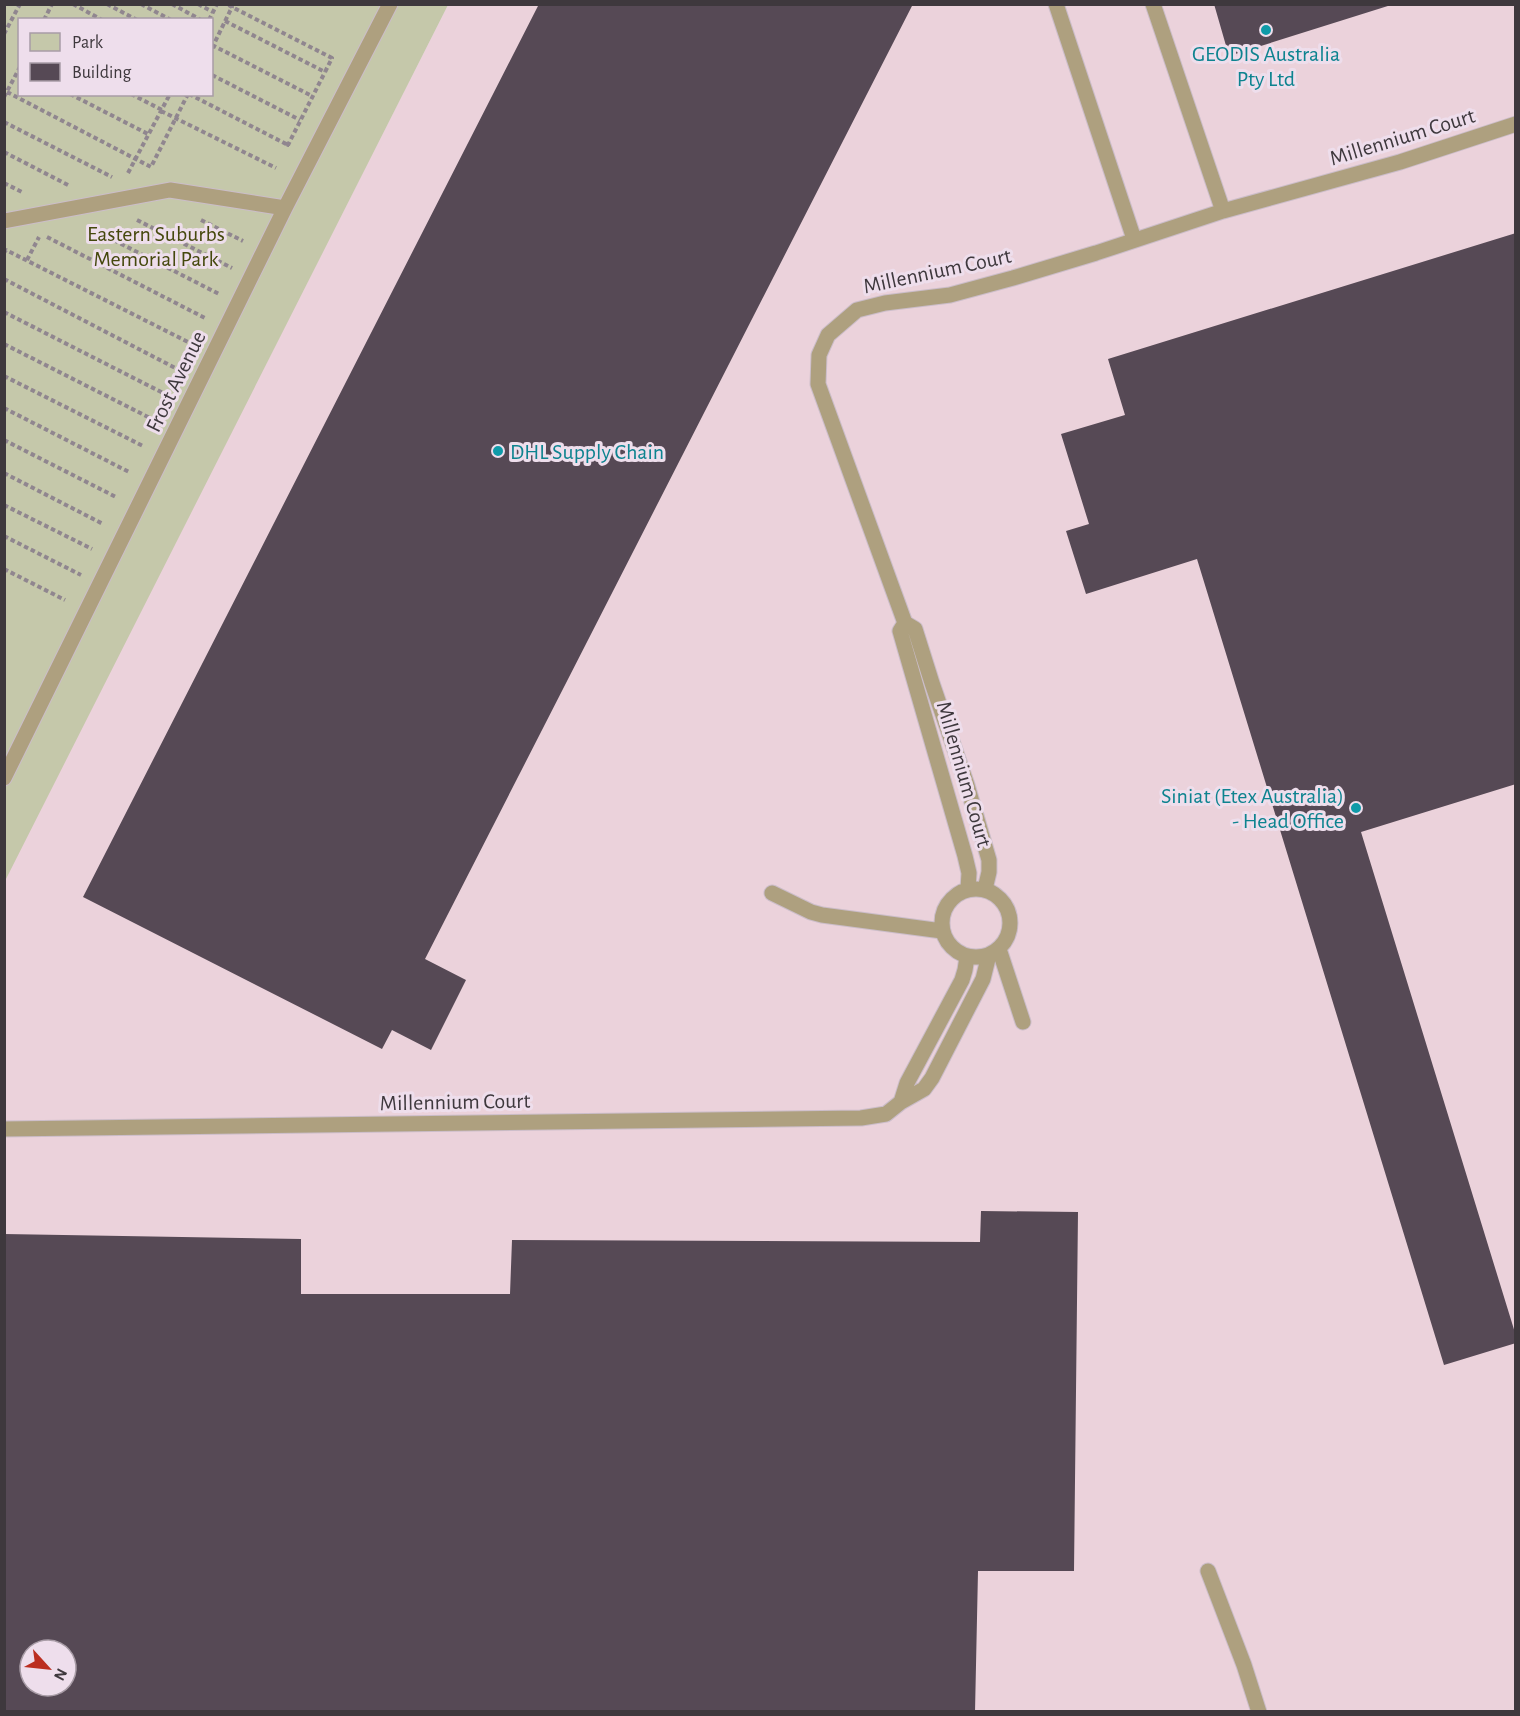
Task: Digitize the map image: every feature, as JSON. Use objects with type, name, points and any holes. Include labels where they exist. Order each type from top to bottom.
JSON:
[{"type":"lane","name":"Frost Avenue","points":[[4,778],[285,208],[390,4]]},
{"type":"lane","points":[[1056,4],[1134,239]]},
{"type":"lane","points":[[1153,4],[1223,211]]},
{"type":"lane","name":"Millennium Court","points":[[968,889],[969,873],[965,855],[900,631],[904,623],[818,384],[819,355],[828,335],[857,310],[885,303],[950,295],[1075,259],[1223,211],[1400,162],[1515,124]]},
{"type":"lane","points":[[4,221],[170,190],[285,208]]},
{"type":"lane","points":[[904,623],[915,629],[967,785],[989,860],[985,890]]},
{"type":"lane","points":[[968,889],[985,890],[996,895],[1005,903],[1010,915],[1010,927],[1006,939],[994,952],[978,958],[967,957],[956,951],[947,942],[942,931],[942,917],[946,905],[956,894],[968,889]]},
{"type":"lane","points":[[772,893],[822,915],[942,931]]},
{"type":"lane","points":[[994,952],[1023,1022]]},
{"type":"lane","name":"Millennium Court","points":[[4,1129],[861,1118],[886,1114],[924,1089],[932,1078],[994,952]]},
{"type":"lane","points":[[901,1102],[907,1083],[962,980],[967,957]]},
{"type":"lane","points":[[1208,1571],[1244,1665],[1259,1712]]},
{"type":"path","points":[[4,34],[20,4]]},
{"type":"path","points":[[45,18],[52,4]]},
{"type":"path","points":[[73,4],[98,18]]},
{"type":"path","points":[[108,4],[133,18]]},
{"type":"path","points":[[141,4],[167,18]]},
{"type":"path","points":[[172,4],[197,18]]},
{"type":"path","points":[[198,4],[213,12]]},
{"type":"path","points":[[210,18],[217,4]]},
{"type":"path","points":[[225,21],[325,72],[332,58],[227,4]]},
{"type":"path","points":[[213,44],[232,7]]},
{"type":"path","points":[[213,46],[312,96]]},
{"type":"path","points":[[18,70],[6,94],[151,167],[187,96]]},
{"type":"path","points":[[213,76],[300,120]]},
{"type":"path","points":[[74,96],[148,134]]},
{"type":"path","points":[[135,96],[276,168]]},
{"type":"path","points":[[114,200],[169,96]]},
{"type":"path","points":[[192,96],[288,145]]},
{"type":"path","points":[[4,122],[123,183]]},
{"type":"path","points":[[4,152],[77,189]]},
{"type":"path","points":[[130,216],[242,273]]},
{"type":"path","points":[[197,218],[244,242]]},
{"type":"path","points":[[94,230],[228,298]]},
{"type":"path","points":[[27,260],[41,234],[206,318]]},
{"type":"path","points":[[4,253],[6,250],[27,260],[193,344]]},
{"type":"path","points":[[4,279],[190,375]]},
{"type":"path","points":[[4,312],[177,400]]},
{"type":"path","points":[[4,344],[164,425]]},
{"type":"path","points":[[4,376],[152,451]]},
{"type":"path","points":[[4,408],[138,477]]},
{"type":"path","points":[[4,440],[125,502]]},
{"type":"path","points":[[4,473],[112,528]]},
{"type":"path","points":[[4,505],[99,553]]},
{"type":"path","points":[[4,536],[87,578]]},
{"type":"path","points":[[4,569],[73,604]]},
{"type":"shaded area","points":[[448,5],[1515,5],[1515,1711],[5,1711],[4,881]]},
{"type":"green space","name":"Eastern Suburbs Memorial Park","points":[[5,5],[448,5],[5,881]]},
{"type":"building","name":"DHL Supply Chain","points":[[539,4],[913,4],[425,959],[466,980],[431,1050],[392,1030],[382,1049],[83,897]]},
{"type":"building","name":"GEODIS Australia Pty Ltd","points":[[1214,4],[1391,4],[1391,5],[1229,56]]},
{"type":"building","name":"Siniat (Etex Australia) - Head Office","points":[[1516,233],[1516,784],[1361,832],[1516,1336],[1516,1343],[1444,1365],[1197,559],[1086,594],[1066,531],[1089,524],[1061,434],[1125,415],[1108,359]]},
{"type":"building","points":[[981,1211],[1078,1212],[1074,1571],[978,1571],[975,1712],[4,1712],[4,1234],[301,1239],[301,1294],[510,1294],[512,1240],[980,1242]]},
{"type":"place","name":"GEODIS Australia Pty Ltd","points":[[1266,30]]},
{"type":"place","name":"DHL Supply Chain","points":[[498,451]]},
{"type":"place","name":"Siniat (Etex Australia) - Head Office","points":[[1356,808]]}]
